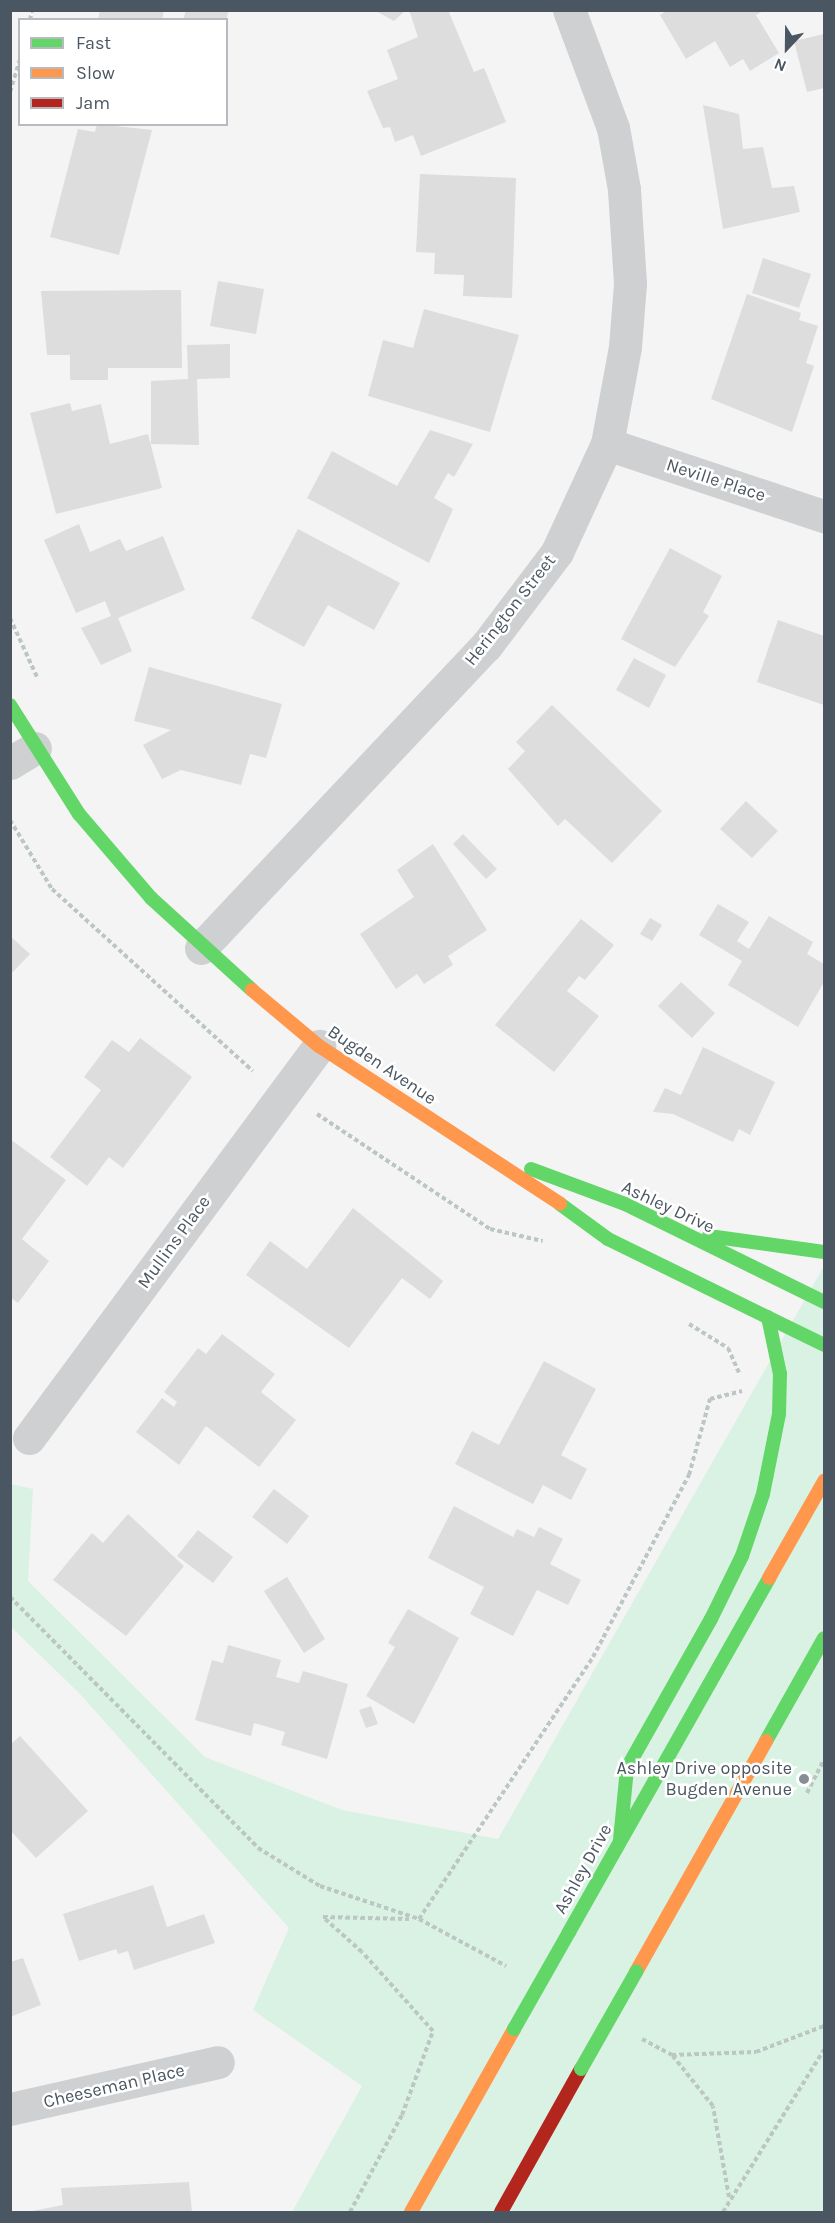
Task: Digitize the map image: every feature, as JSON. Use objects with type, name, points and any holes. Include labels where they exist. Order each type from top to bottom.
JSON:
[{"type":"main road","name":"Bugden Avenue","points":[[10,705],[23,756],[201,948],[319,1046],[492,1155],[608,1239],[825,1345]]},
{"type":"main road","name":"Ashley Drive","points":[[492,1155],[625,1204],[825,1302]]},
{"type":"main road","points":[[686,1234],[825,1252]]},
{"type":"main road","points":[[620,1840],[627,1768],[711,1619],[742,1556],[763,1494],[779,1390],[768,1317]]},
{"type":"main road","name":"Ashley Drive","points":[[411,2212],[825,1481]]},
{"type":"main road","points":[[501,2212],[825,1638]]},
{"type":"street","name":"Herington Street","points":[[201,948],[486,646],[557,552],[607,444],[625,347],[630,283],[624,189],[613,128],[569,10]]},
{"type":"street","name":"Neville Place","points":[[607,444],[825,516]]},
{"type":"street","name":"Mullins Place","points":[[29,1438],[319,1046]]},
{"type":"street","name":"Cheeseman Place","points":[[10,2109],[218,2062]]},
{"type":"path","points":[[10,92],[18,65]]},
{"type":"path","points":[[10,618],[38,680]]},
{"type":"path","points":[[10,820],[52,889],[284,1092],[490,1228],[556,1244]]},
{"type":"path","points":[[419,1919],[593,1657],[690,1475],[710,1399],[746,1390],[728,1348],[677,1316]]},
{"type":"path","points":[[10,1597],[258,1848],[320,1886],[419,1919]]},
{"type":"path","points":[[807,1793],[825,1760]]},
{"type":"path","points":[[350,2212],[402,2115],[433,2031],[362,1952],[322,1917],[419,1919]]},
{"type":"path","points":[[729,2198],[713,2106],[672,2055],[756,2052],[825,2025]]},
{"type":"path","points":[[723,2212],[729,2198],[825,2050]]},
{"type":"green space","points":[[824,1266],[824,2212],[292,2212],[362,2086],[253,2010],[289,1928],[80,1694],[11,1627],[10,1484],[33,1489],[28,1581],[205,1757],[342,1810],[498,1839]]},
{"type":"building","points":[[100,10],[164,10],[162,18],[98,18]]},
{"type":"building","points":[[186,10],[229,10],[227,18],[184,18]]},
{"type":"building","points":[[374,10],[406,10],[394,21]]},
{"type":"building","points":[[409,10],[448,10],[474,72],[484,68],[506,122],[421,156],[413,135],[395,142],[390,127],[383,128],[367,91],[398,79],[387,50],[418,37]]},
{"type":"building","points":[[668,10],[765,10],[756,15],[779,53],[750,71],[743,59],[730,67],[715,41],[686,59],[660,15]]},
{"type":"building","points":[[824,34],[824,88],[807,92],[794,41]]},
{"type":"building","points":[[703,105],[739,114],[743,149],[763,147],[772,188],[794,186],[800,212],[723,229]]},
{"type":"building","points":[[96,126],[152,130],[119,255],[50,237],[78,129],[95,132]]},
{"type":"building","points":[[420,174],[516,178],[512,298],[463,296],[464,275],[434,274],[435,253],[416,252]]},
{"type":"building","points":[[763,258],[811,274],[799,308],[752,293]]},
{"type":"building","points":[[218,281],[264,289],[256,334],[210,326]]},
{"type":"building","points":[[181,290],[182,368],[108,368],[108,380],[70,380],[70,355],[47,355],[41,291]]},
{"type":"building","points":[[747,294],[801,313],[799,320],[818,326],[806,363],[814,366],[792,432],[711,399]]},
{"type":"building","points":[[424,309],[519,335],[490,432],[368,396],[383,340],[413,348]]},
{"type":"building","points":[[230,344],[230,378],[197,379],[199,445],[151,444],[151,381],[188,379],[187,345]]},
{"type":"building","points":[[70,403],[72,411],[101,404],[110,444],[148,434],[162,488],[56,514],[30,413]]},
{"type":"building","points":[[430,430],[473,444],[454,477],[448,473],[434,498],[453,509],[429,563],[307,498],[332,451],[397,486]]},
{"type":"building","points":[[79,524],[90,552],[120,539],[126,551],[163,536],[185,590],[118,618],[132,651],[101,665],[81,628],[111,616],[105,601],[76,613],[44,540]]},
{"type":"building","points":[[298,529],[400,583],[374,630],[328,605],[304,647],[251,618]]},
{"type":"building","points":[[670,548],[722,576],[703,612],[709,616],[675,667],[621,639]]},
{"type":"building","points":[[778,620],[824,636],[824,705],[757,682]]},
{"type":"building","points":[[634,658],[666,675],[649,708],[616,690]]},
{"type":"building","points":[[149,667],[282,704],[266,758],[250,754],[241,785],[181,770],[162,779],[143,745],[171,730],[134,721]]},
{"type":"building","points":[[552,705],[662,811],[612,863],[565,819],[558,826],[508,769],[525,751],[516,742]]},
{"type":"building","points":[[746,801],[778,831],[752,858],[720,829]]},
{"type":"building","points":[[463,834],[497,869],[486,879],[453,844]]},
{"type":"building","points":[[433,844],[487,930],[448,956],[453,965],[424,984],[417,974],[396,989],[360,934],[414,897],[397,870]]},
{"type":"building","points":[[718,904],[749,922],[737,941],[749,949],[769,916],[813,942],[807,954],[824,964],[824,982],[798,1027],[728,985],[742,961],[699,935]]},
{"type":"building","points":[[650,918],[662,925],[652,941],[640,934]]},
{"type":"building","points":[[581,919],[614,945],[585,980],[579,976],[567,991],[599,1016],[554,1072],[495,1025]]},
{"type":"building","points":[[10,936],[30,954],[10,975]]},
{"type":"building","points":[[681,982],[715,1013],[692,1038],[658,1006]]},
{"type":"building","points":[[140,1038],[192,1077],[123,1168],[109,1157],[87,1186],[50,1157],[101,1090],[84,1077],[112,1040],[129,1052]]},
{"type":"building","points":[[703,1047],[775,1082],[750,1135],[739,1129],[733,1142],[673,1114],[653,1112],[665,1088],[681,1095]]},
{"type":"building","points":[[10,1139],[66,1180],[22,1239],[49,1261],[18,1303],[10,1297]]},
{"type":"building","points":[[353,1208],[443,1281],[430,1299],[402,1278],[349,1348],[246,1275],[270,1241],[307,1269]]},
{"type":"building","points":[[222,1334],[275,1374],[261,1392],[296,1420],[259,1467],[206,1426],[179,1465],[136,1432],[162,1398],[174,1407],[177,1402],[164,1392],[198,1348],[206,1354]]},
{"type":"building","points":[[544,1361],[596,1389],[561,1455],[587,1469],[571,1500],[543,1485],[533,1504],[455,1464],[472,1431],[499,1445]]},
{"type":"building","points":[[274,1489],[309,1516],[287,1544],[252,1517]]},
{"type":"building","points":[[454,1506],[513,1537],[517,1529],[534,1537],[539,1527],[563,1539],[550,1564],[581,1580],[568,1605],[537,1590],[513,1636],[470,1614],[484,1587],[428,1558]]},
{"type":"building","points":[[128,1514],[184,1566],[126,1636],[53,1580],[92,1533],[103,1543]]},
{"type":"building","points":[[198,1530],[233,1557],[213,1583],[177,1556]]},
{"type":"building","points":[[287,1577],[325,1639],[304,1653],[264,1591]]},
{"type":"building","points":[[408,1609],[459,1638],[414,1724],[366,1696],[395,1647],[388,1643]]},
{"type":"building","points":[[228,1645],[281,1660],[276,1677],[299,1683],[303,1671],[348,1684],[327,1759],[281,1745],[285,1732],[254,1723],[251,1736],[195,1720],[212,1660],[223,1663]]},
{"type":"building","points":[[371,1706],[378,1724],[366,1728],[359,1710]]},
{"type":"building","points":[[20,1736],[88,1811],[36,1858],[10,1830],[10,1745]]},
{"type":"building","points":[[153,1885],[167,1927],[204,1914],[215,1943],[134,1970],[128,1951],[118,1954],[116,1949],[79,1961],[63,1914]]},
{"type":"building","points":[[23,1958],[41,2005],[10,2017],[10,1962]]},
{"type":"building","points":[[189,2182],[192,2212],[27,2212],[63,2205],[61,2188]]},
{"type":"traffic: fast","points":[[10,705],[79,814],[151,898],[252,990]]},
{"type":"traffic: fast","points":[[531,1169],[625,1204],[824,1302]]},
{"type":"traffic: fast","points":[[560,1204],[608,1239],[824,1345]]},
{"type":"traffic: fast","points":[[709,1236],[824,1252]]},
{"type":"traffic: fast","points":[[620,1840],[627,1768],[711,1619],[742,1556],[763,1494],[779,1414],[780,1374],[768,1317]]},
{"type":"traffic: fast","points":[[569,1932],[769,1578]]},
{"type":"traffic: fast","points":[[766,1741],[824,1638]]},
{"type":"traffic: fast","points":[[514,2029],[569,1932]]},
{"type":"traffic: fast","points":[[581,2069],[636,1972]]},
{"type":"traffic: slow","points":[[252,990],[319,1046],[560,1204]]},
{"type":"traffic: slow","points":[[769,1578],[824,1481]]},
{"type":"traffic: slow","points":[[636,1972],[766,1741]]},
{"type":"traffic: slow","points":[[411,2212],[514,2029]]},
{"type":"traffic: jam","points":[[501,2212],[581,2069]]},
{"type":"place","name":"Ashley Drive opposite Bugden Avenue","points":[[804,1779]]}]
